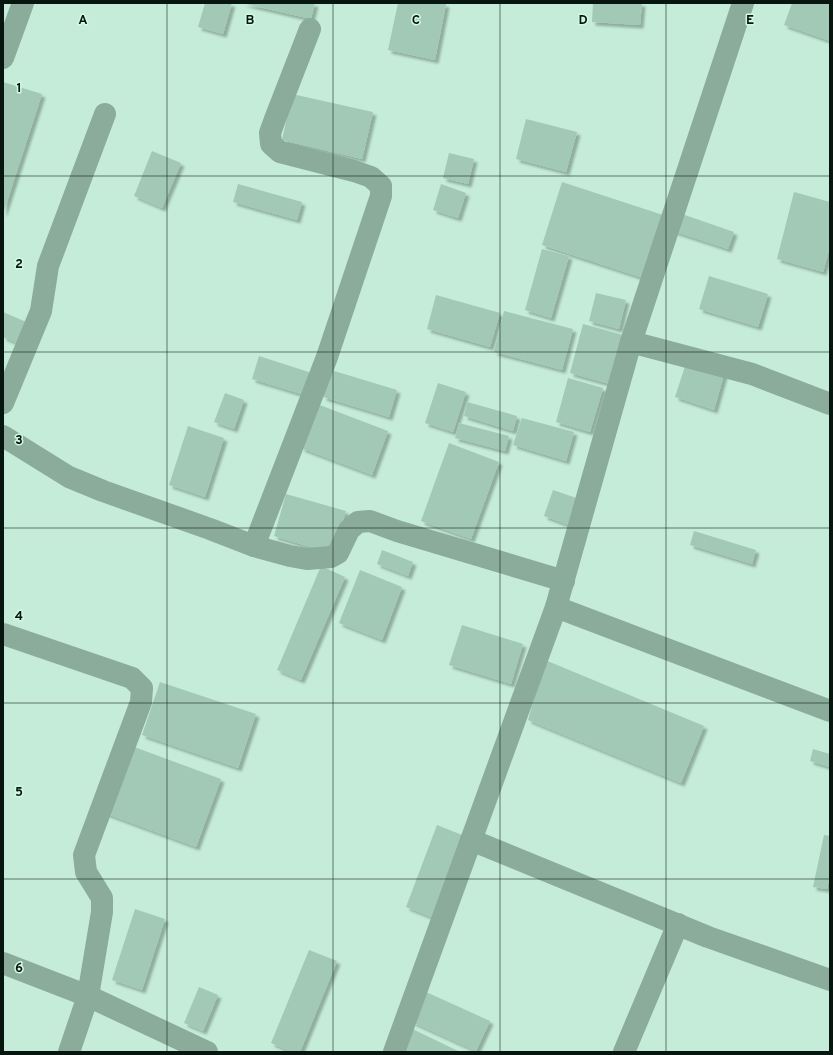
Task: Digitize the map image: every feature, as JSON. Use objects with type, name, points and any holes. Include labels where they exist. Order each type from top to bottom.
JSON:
[{"type":"street","points":[[3,58],[23,3]]},
{"type":"street","points":[[394,1052],[556,607],[631,342],[743,3]]},
{"type":"street","points":[[254,546],[327,357],[381,196],[381,186],[371,177],[354,171],[280,152],[271,144],[270,133],[274,119],[310,29]]},
{"type":"street","points":[[3,403],[41,311],[48,266],[105,114]]},
{"type":"street","points":[[631,342],[752,374],[830,404]]},
{"type":"street","points":[[3,436],[69,477],[254,546],[307,559],[331,557],[338,553],[349,530],[358,522],[370,521],[398,531],[564,581]]},
{"type":"street","points":[[556,607],[830,711]]},
{"type":"street","points":[[3,634],[132,678],[142,688],[141,702],[84,855],[86,872],[102,898],[102,912],[88,996],[69,1052]]},
{"type":"street","points":[[471,840],[708,937],[830,980]]},
{"type":"street","points":[[624,1052],[678,924]]},
{"type":"street","points":[[3,963],[88,996],[207,1052]]},
{"type":"building","points":[[205,3],[232,3],[223,34],[198,27]]},
{"type":"building","points":[[242,3],[315,3],[311,19]]},
{"type":"building","points":[[398,3],[446,4],[435,60],[388,50]]},
{"type":"building","points":[[593,3],[642,3],[640,25],[592,22]]},
{"type":"building","points":[[792,3],[830,3],[830,41],[784,25]]},
{"type":"building","points":[[3,82],[42,94],[3,214]]},
{"type":"building","points":[[292,94],[373,112],[362,159],[282,140]]},
{"type":"building","points":[[526,119],[577,132],[566,172],[516,159]]},
{"type":"building","points":[[152,151],[181,163],[162,208],[134,196]]},
{"type":"building","points":[[449,153],[474,159],[468,184],[443,178]]},
{"type":"building","points":[[562,182],[663,215],[643,278],[542,245]]},
{"type":"building","points":[[238,184],[302,202],[297,220],[233,202]]},
{"type":"building","points":[[441,184],[466,193],[458,218],[433,210]]},
{"type":"building","points":[[794,192],[830,202],[830,247],[823,272],[777,259]]},
{"type":"building","points":[[679,213],[734,232],[728,249],[673,231]]},
{"type":"building","points":[[542,249],[569,256],[551,318],[525,310]]},
{"type":"building","points":[[709,276],[768,294],[758,327],[699,309]]},
{"type":"building","points":[[596,293],[626,300],[619,329],[589,321]]},
{"type":"building","points":[[436,295],[500,313],[490,347],[427,329]]},
{"type":"building","points":[[504,311],[573,329],[562,370],[494,352]]},
{"type":"building","points":[[3,312],[33,325],[24,346],[3,337]]},
{"type":"building","points":[[583,324],[623,335],[610,384],[570,373]]},
{"type":"building","points":[[259,356],[318,375],[311,397],[252,379]]},
{"type":"building","points":[[687,360],[725,371],[714,410],[675,397]]},
{"type":"building","points":[[331,370],[397,390],[389,417],[323,397]]},
{"type":"building","points":[[568,378],[603,388],[590,432],[556,422]]},
{"type":"building","points":[[438,383],[466,392],[453,432],[425,423]]},
{"type":"building","points":[[225,393],[244,400],[234,429],[214,422]]},
{"type":"building","points":[[467,402],[517,416],[513,431],[464,416]]},
{"type":"building","points":[[317,404],[388,431],[372,475],[301,448]]},
{"type":"building","points":[[522,418],[574,432],[566,461],[513,445]]},
{"type":"building","points":[[459,423],[509,436],[505,451],[455,438]]},
{"type":"building","points":[[188,426],[224,438],[205,497],[169,485]]},
{"type":"building","points":[[449,443],[499,462],[471,539],[421,521]]},
{"type":"building","points":[[553,490],[588,502],[580,529],[544,516]]},
{"type":"building","points":[[286,494],[346,511],[333,554],[274,536]]},
{"type":"building","points":[[694,531],[756,550],[752,564],[690,545]]},
{"type":"building","points":[[382,550],[413,562],[408,576],[377,564]]},
{"type":"building","points":[[321,566],[345,577],[301,680],[277,670]]},
{"type":"building","points":[[360,570],[402,587],[382,640],[339,623]]},
{"type":"building","points":[[462,625],[523,644],[511,684],[449,665]]},
{"type":"building","points":[[545,660],[704,726],[681,783],[528,720]]},
{"type":"building","points":[[160,682],[256,714],[238,768],[142,735]]},
{"type":"building","points":[[126,744],[221,779],[196,847],[102,812]]},
{"type":"building","points":[[813,749],[830,754],[830,767],[810,761]]},
{"type":"building","points":[[437,825],[467,837],[436,919],[406,907]]},
{"type":"building","points":[[824,835],[830,836],[830,874],[827,889],[813,887]]},
{"type":"building","points":[[135,909],[165,919],[142,990],[112,980]]},
{"type":"building","points":[[309,950],[337,961],[300,1052],[292,1052],[271,1043]]},
{"type":"building","points":[[199,987],[218,995],[203,1031],[184,1023]]},
{"type":"building","points":[[426,992],[490,1021],[476,1051],[412,1022]]},
{"type":"building","points":[[402,1024],[460,1052],[391,1052]]}]
